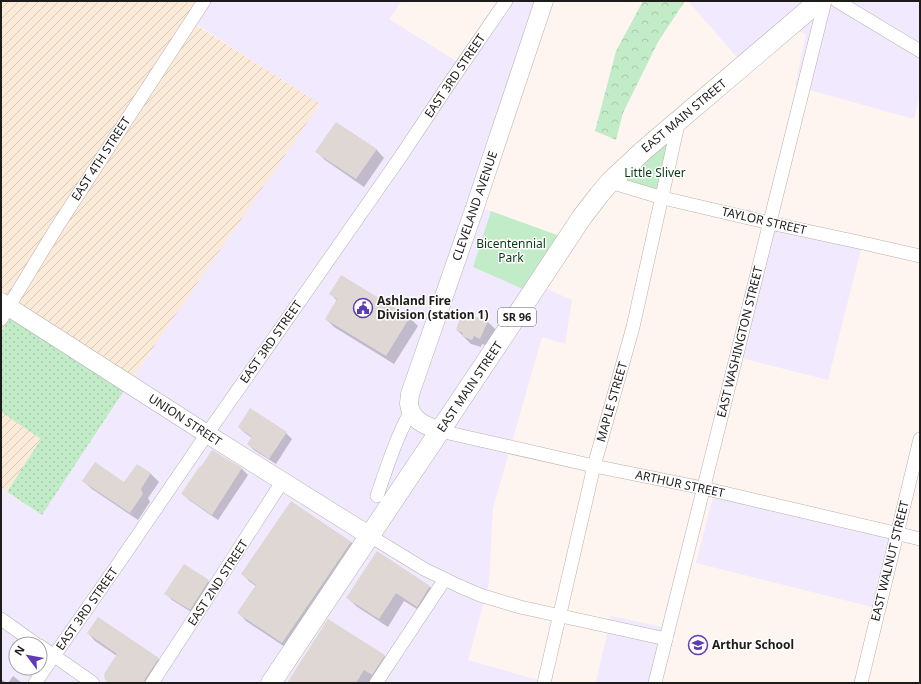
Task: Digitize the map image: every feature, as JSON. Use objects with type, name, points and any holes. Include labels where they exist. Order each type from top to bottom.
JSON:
[{"type":"main road","name":"CLEVELAND AVENUE","points":[[411,411],[409,404],[410,394],[544,1]]},
{"type":"main road","name":"EAST MAIN STREET","points":[[271,683],[582,217],[610,182],[644,150],[819,1]]},
{"type":"main road","name":"UNION STREET","points":[[3,309],[370,536]]},
{"type":"main road","points":[[411,411],[416,419],[440,431]]},
{"type":"street","name":"EAST 4TH STREET","points":[[3,309],[204,1]]},
{"type":"street","name":"EAST 3RD STREET","points":[[35,683],[399,159],[506,1]]},
{"type":"street","name":"EAST WASHINGTON STREET","points":[[655,683],[825,1]]},
{"type":"street","points":[[837,1],[920,51]]},
{"type":"street","name":"MAPLE STREET","points":[[544,683],[594,466],[633,327],[663,198],[679,120]]},
{"type":"street","name":"TAYLOR STREET","points":[[610,182],[663,198],[920,256]]},
{"type":"street","name":"CLEVELAND AVENUE","points":[[377,496],[392,452],[411,411]]},
{"type":"street","name":"ARTHUR STREET","points":[[440,431],[594,466],[704,488],[920,539]]},
{"type":"street","name":"EAST WALNUT STREET","points":[[861,683],[920,439]]},
{"type":"street","name":"EAST 2ND STREET","points":[[152,683],[282,482]]},
{"type":"street","points":[[370,536],[424,570],[487,597],[520,607],[666,639]]},
{"type":"street","points":[[376,683],[445,579]]},
{"type":"street","points":[[1,619],[25,636]]},
{"type":"street","points":[[48,652],[93,683]]},
{"type":"shaded area","points":[[1,1],[200,1],[188,20],[320,104],[133,377],[1,332]]},
{"type":"shaded area","points":[[200,1],[402,1],[389,19],[456,61],[497,1],[550,1],[482,208],[577,243],[547,289],[572,300],[565,344],[542,337],[493,508],[489,583],[468,660],[548,683],[1,683],[1,489],[42,515],[133,377],[319,104],[188,19]]},
{"type":"shaded area","points":[[688,1],[920,1],[920,94],[914,119],[795,86],[806,34],[784,26],[742,63]]},
{"type":"shaded area","points":[[772,222],[862,245],[828,380],[738,357]]},
{"type":"shaded area","points":[[1,412],[41,439],[7,492],[1,489]]},
{"type":"shaded area","points":[[714,493],[893,538],[876,608],[696,563]]},
{"type":"shaded area","points":[[611,616],[676,630],[662,683],[596,683]]},
{"type":"green space","points":[[643,1],[685,1],[658,42],[623,113],[616,140],[595,131],[616,51]]},
{"type":"green space","name":"Little Sliver","points":[[678,135],[666,191],[629,182],[625,177]]},
{"type":"green space","name":"Bicentennial Park","points":[[491,211],[560,236],[523,289],[473,267]]},
{"type":"green space","points":[[12,315],[125,389],[42,515],[7,492],[41,439],[1,412],[1,332]]},
{"type":"building","points":[[336,122],[377,149],[356,179],[315,152]]},
{"type":"building","name":"Ashland Fire Division (station 1)","points":[[341,275],[410,317],[386,356],[325,319],[337,299],[329,294]]},
{"type":"building","points":[[462,312],[488,321],[480,339],[474,336],[472,340],[462,336],[463,333],[456,330]]},
{"type":"building","points":[[250,408],[287,432],[269,459],[247,444],[252,437],[238,427]]},
{"type":"building","points":[[212,450],[242,468],[212,515],[181,494]]},
{"type":"building","points":[[95,462],[124,482],[137,464],[151,473],[141,489],[143,494],[130,513],[82,481]]},
{"type":"building","points":[[291,501],[351,542],[282,643],[237,613],[256,585],[241,574]]},
{"type":"building","points":[[377,551],[430,586],[417,607],[396,593],[379,619],[346,598]]},
{"type":"building","points":[[184,564],[209,580],[190,610],[164,594]]},
{"type":"building","points":[[98,617],[159,658],[145,679],[144,683],[109,683],[105,680],[104,674],[117,654],[87,633]]},
{"type":"building","points":[[328,619],[385,655],[372,675],[364,670],[356,683],[287,683]]},
{"type":"place","name":"Ashland Fire Division (station 1)","points":[[363,308]]},
{"type":"place","name":"Arthur School","points":[[698,645]]}]
